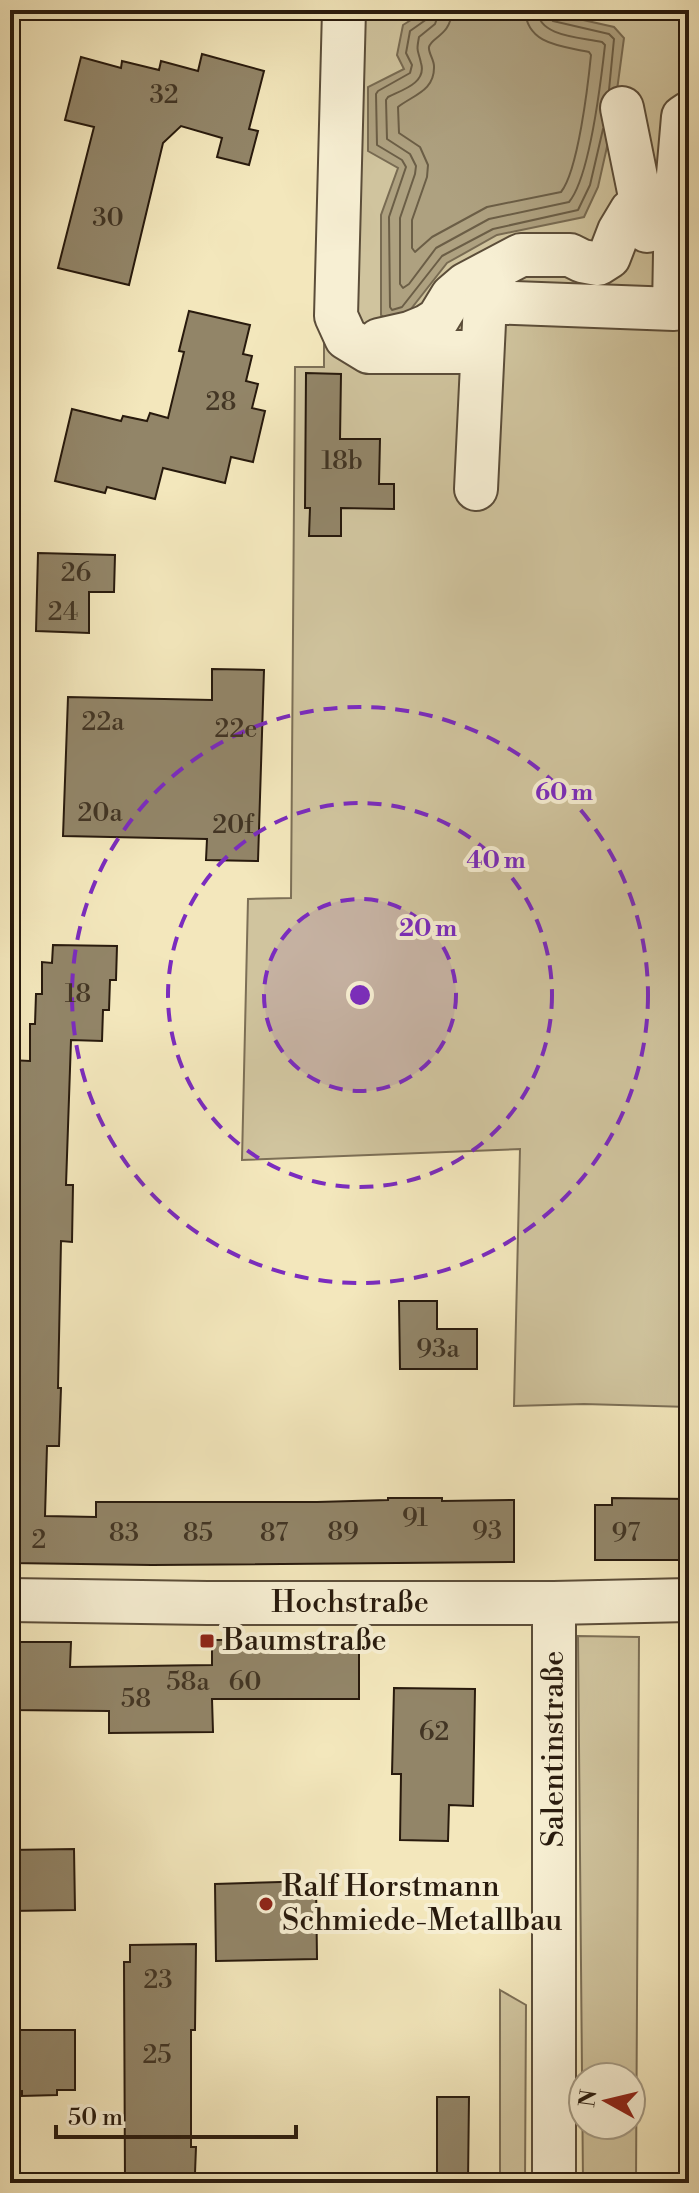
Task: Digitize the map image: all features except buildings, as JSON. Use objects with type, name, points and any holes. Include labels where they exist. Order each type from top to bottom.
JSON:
[{"type":"street","points":[[344,10],[336,316],[346,338],[369,352],[482,352]]},
{"type":"street","points":[[622,108],[653,264],[650,308]]},
{"type":"street","points":[[476,489],[485,302],[674,309],[676,198],[683,117],[689,113]]},
{"type":"street","points":[[356,344],[410,333],[427,326],[438,319],[452,296],[466,284],[521,255],[570,255],[598,264],[609,257],[625,221],[641,203]]},
{"type":"street","name":"Hochstraße","points":[[10,1600],[554,1603],[689,1600]]},
{"type":"street","name":"Salentinstraße","points":[[554,1603],[554,2183]]},
{"type":"shaded area","points":[[324,10],[689,10],[689,1407],[514,1406],[520,1149],[242,1160],[248,899],[291,898],[295,367],[324,367]]},
{"type":"shaded area","points":[[578,1636],[639,1637],[637,2061],[582,2061]]},
{"type":"shaded area","points":[[500,1990],[526,2005],[525,2183],[500,2183]]},
{"type":"shaded area","points":[[583,2141],[636,2141],[636,2183],[583,2183]]},
{"type":"water","points":[[427,10],[539,10],[614,27],[624,38],[613,120],[598,187],[584,217],[497,235],[447,263],[407,314],[390,322],[381,315],[381,215],[398,168],[368,151],[368,87],[404,69],[397,55],[403,25]]},
{"type":"place","name":"Baumstraße","points":[[207,1641]]},
{"type":"place","name":"Ralf Horstmann Schmiede-Metallbau","points":[[266,1904]]}]
